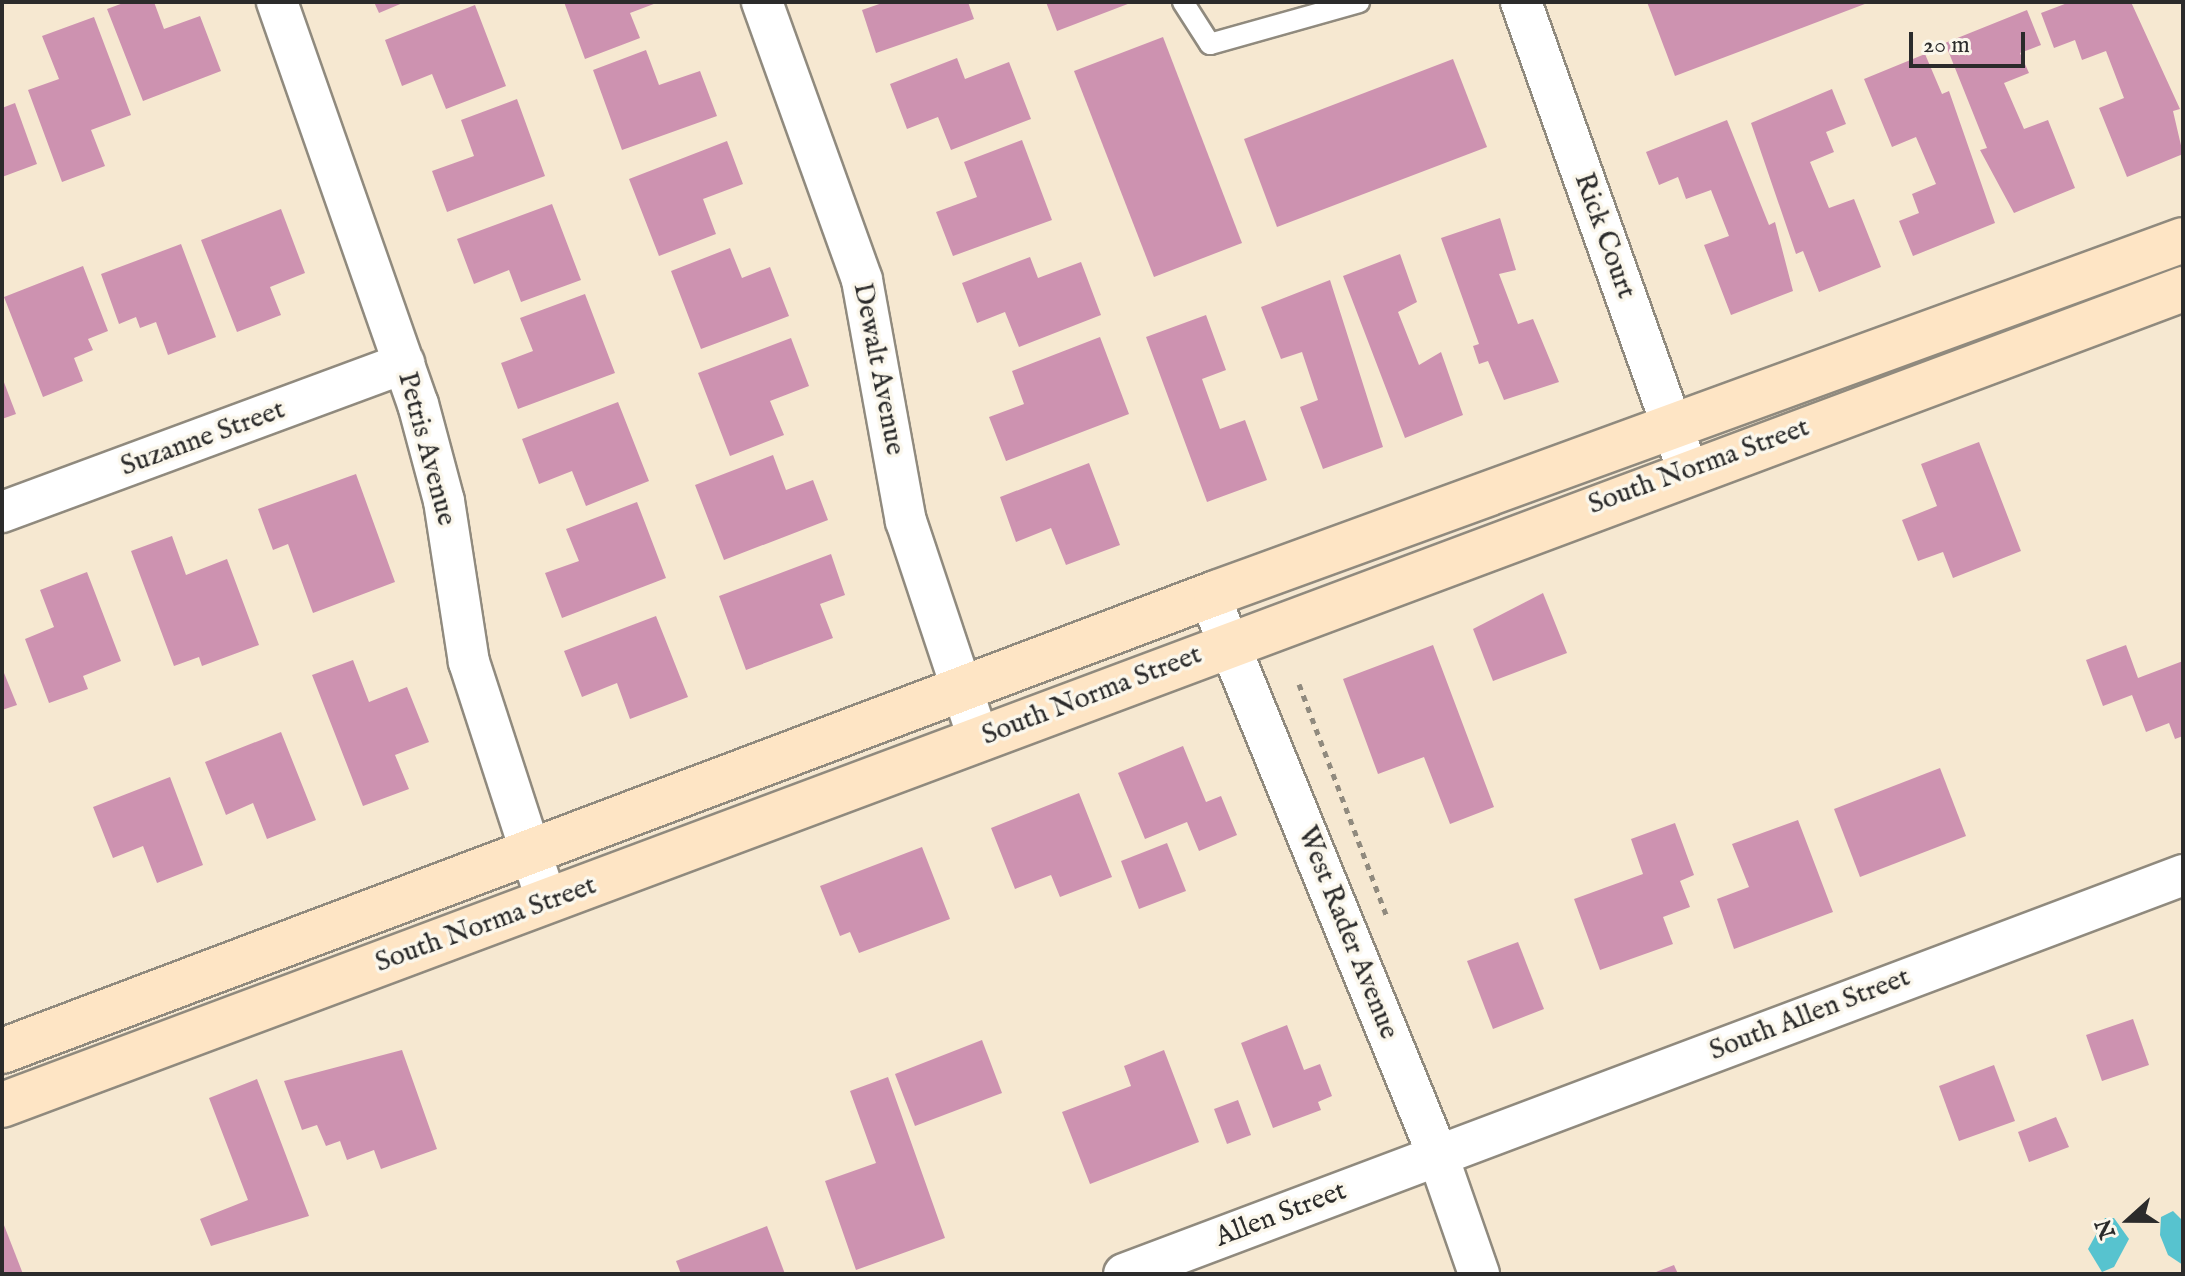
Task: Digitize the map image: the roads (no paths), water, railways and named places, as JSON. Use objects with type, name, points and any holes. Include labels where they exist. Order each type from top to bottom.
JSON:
[{"type":"street","name":"Petris Avenue","points":[[277,2],[404,363],[444,501],[469,662],[535,849],[547,902]]},
{"type":"street","name":"Dewalt Avenue","points":[[762,2],[862,280],[906,521],[967,692],[979,740]]},
{"type":"street","name":"Rick Court","points":[[1521,2],[1681,451]]},
{"type":"street","name":"South Norma Street","points":[[2,1105],[979,740],[1228,642],[2183,240]]},
{"type":"street","name":"South Norma Street","points":[[2,1051],[535,849],[967,692],[1209,595],[1681,451],[2183,289]]},
{"type":"street","name":"Suzanne Street","points":[[2,512],[404,363]]},
{"type":"street","name":"West Rader Avenue","points":[[1209,595],[1438,1156],[1479,1274]]},
{"type":"street","name":"South Allen Street","points":[[1438,1156],[2183,875]]},
{"type":"street","name":"Allen Street","points":[[1124,1274],[1438,1156]]},
{"type":"lane","points":[[1183,2],[1210,44],[1359,2]]},
{"type":"water","points":[[2173,1211],[2183,1221],[2183,1265],[2168,1255],[2160,1235],[2161,1217]]},
{"type":"water","points":[[2105,1218],[2114,1218],[2129,1239],[2114,1267],[2102,1272],[2088,1249]]}]
